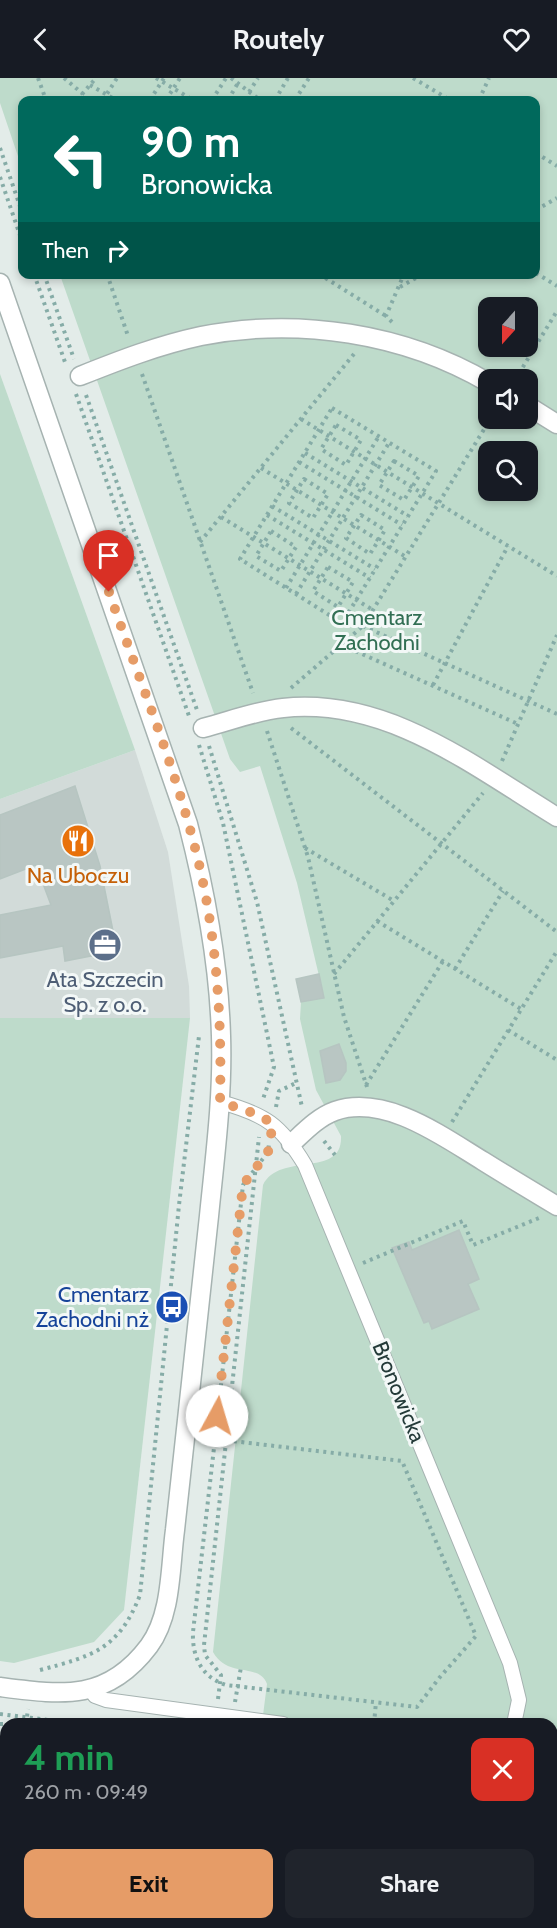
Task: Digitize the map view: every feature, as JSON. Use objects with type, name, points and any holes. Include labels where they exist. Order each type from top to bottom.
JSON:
[{"type":"street","points":[[0,283],[176,782],[206,895],[216,958],[221,1037],[220,1102],[168,1591],[160,1625],[151,1644],[133,1665],[110,1680],[90,1689],[59,1694],[0,1688]]},
{"type":"street","points":[[80,376],[135,354],[202,336],[252,330],[310,329],[368,337],[400,345],[459,367],[478,377]]},
{"type":"street","points":[[538,412],[557,424]]},
{"type":"street","points":[[203,728],[264,711],[306,707],[326,708],[376,717],[408,729],[557,818]]},
{"type":"street","points":[[291,1144],[313,1124],[335,1111],[355,1108],[376,1110],[404,1117],[443,1137],[556,1205]]},
{"type":"lane","name":"Bronowicka","points":[[220,1102],[248,1111],[273,1123],[305,1165],[510,1663],[519,1700],[515,1718]]},
{"type":"lane","points":[[90,1689],[94,1696],[105,1700],[240,1718]]},
{"type":"path","points":[[38,78],[45,96]]},
{"type":"path","points":[[64,78],[83,94],[96,78]]},
{"type":"path","points":[[90,85],[107,95],[117,78]]},
{"type":"path","points":[[156,78],[163,80],[187,96]]},
{"type":"path","points":[[169,96],[180,78]]},
{"type":"path","points":[[215,96],[226,78]]},
{"type":"path","points":[[231,78],[254,96]]},
{"type":"path","points":[[249,92],[258,78]]},
{"type":"path","points":[[277,96],[288,78]]},
{"type":"path","points":[[298,96],[309,78]]},
{"type":"path","points":[[413,78],[443,96]]},
{"type":"path","points":[[482,96],[489,78]]},
{"type":"path","points":[[153,96],[163,80]]},
{"type":"path","points":[[230,96],[238,83]]},
{"type":"path","points":[[0,148],[18,200]]},
{"type":"path","points":[[540,155],[557,166]]},
{"type":"path","points":[[0,177],[18,229]]},
{"type":"path","points":[[540,208],[557,198]]},
{"type":"path","points":[[540,275],[557,286]]},
{"type":"path","points":[[109,279],[200,542],[264,711],[305,848],[350,1039],[376,1110]]},
{"type":"path","points":[[327,279],[386,316],[398,332],[400,345]]},
{"type":"path","points":[[386,316],[402,279]]},
{"type":"path","points":[[398,288],[414,279]]},
{"type":"path","points":[[522,369],[557,311]]},
{"type":"path","points":[[200,542],[368,337]]},
{"type":"path","points":[[332,408],[379,436],[436,471],[342,622],[240,559],[332,408]]},
{"type":"path","points":[[301,419],[557,576]]},
{"type":"path","points":[[336,425],[361,440],[346,465],[321,449],[329,436],[336,425]]},
{"type":"path","points":[[290,689],[363,626],[484,429]]},
{"type":"path","points":[[286,588],[379,436]]},
{"type":"path","points":[[296,594],[389,443]]},
{"type":"path","points":[[305,453],[408,516]]},
{"type":"path","points":[[394,461],[419,476],[404,500],[379,485],[387,472],[394,461]]},
{"type":"path","points":[[299,462],[402,525]]},
{"type":"path","points":[[261,468],[406,556]]},
{"type":"path","points":[[304,479],[328,494],[313,518],[289,503],[297,490],[304,479]]},
{"type":"path","points":[[272,506],[375,569]]},
{"type":"path","points":[[361,514],[386,530],[370,554],[346,538],[354,525],[361,514]]},
{"type":"path","points":[[267,515],[370,578]]},
{"type":"path","points":[[221,517],[373,610]]},
{"type":"path","points":[[271,531],[296,547],[280,571],[256,556],[264,543],[271,531]]},
{"type":"path","points":[[433,686],[447,664],[508,546]]},
{"type":"path","points":[[328,567],[353,582],[338,607],[314,591],[321,578],[328,567]]},
{"type":"path","points":[[363,626],[557,714]]},
{"type":"path","points":[[334,974],[494,779],[557,636]]},
{"type":"path","points":[[342,645],[518,724]]},
{"type":"path","points":[[264,711],[557,932]]},
{"type":"path","points":[[305,848],[394,901]]},
{"type":"path","points":[[455,969],[503,891]]},
{"type":"path","points":[[377,921],[522,1009]]},
{"type":"path","points":[[443,1137],[557,951]]},
{"type":"path","points":[[366,1085],[443,961]]},
{"type":"path","points":[[508,1030],[557,1060]]},
{"type":"path","points":[[33,1672],[71,1662],[96,1652],[112,1641],[123,1629],[140,1595],[199,1031]]},
{"type":"path","points":[[158,1430],[215,1439],[402,1461],[476,1636],[417,1707],[220,1683],[208,1676],[198,1663],[192,1645],[215,1439],[243,1185],[268,1152],[279,1091],[296,1083]]},
{"type":"path","points":[[349,1269],[464,1221],[473,1245],[549,1214],[556,1205]]},
{"type":"path","points":[[233,1717],[242,1667]]},
{"type":"path","points":[[375,1718],[376,1702]]},
{"type":"path","points":[[0,1714],[32,1718]]},
{"type":"shaded area","points":[[135,750],[168,852],[189,986],[190,1018],[0,1018],[0,799]]},
{"type":"green space","name":"Cmentarz Zachodni","points":[[0,78],[557,78],[557,1718],[263,1718],[267,1684],[263,1677],[227,1665],[213,1652],[263,1185],[271,1175],[283,1169],[332,1157],[339,1149],[341,1136],[316,1090],[300,1019],[301,1002],[324,997],[297,883],[260,766],[240,772],[230,759],[61,279],[540,279],[540,96],[18,96],[18,156],[0,103]]},
{"type":"green space","points":[[0,374],[135,750],[0,799]]},
{"type":"green space","points":[[0,1018],[190,1018],[124,1610],[94,1642],[14,1663],[0,1661]]},
{"type":"building","points":[[75,786],[100,866],[117,951],[65,961],[63,946],[0,958],[0,915],[51,905],[36,865],[0,879],[0,815]]},
{"type":"building","points":[[319,974],[324,998],[301,1002],[296,979]]},
{"type":"building","points":[[339,1044],[346,1063],[346,1071],[340,1080],[326,1083],[320,1051]]},
{"type":"building","points":[[459,1230],[479,1279],[468,1284],[479,1309],[432,1329],[429,1321],[424,1323],[392,1248],[409,1242],[412,1250]]},
{"type":"place","name":"Na Uboczu","points":[[78,841]]},
{"type":"place","name":"Ata Szczecin Sp. z o.o.","points":[[105,945]]},
{"type":"place","name":"Cmentarz Zachodni nż","points":[[172,1307]]},
{"type":"route","points":[[109,592],[176,782],[206,895],[218,986],[221,1037],[220,1102],[261,1116],[273,1123],[268,1152],[243,1185],[217,1416]]}]
